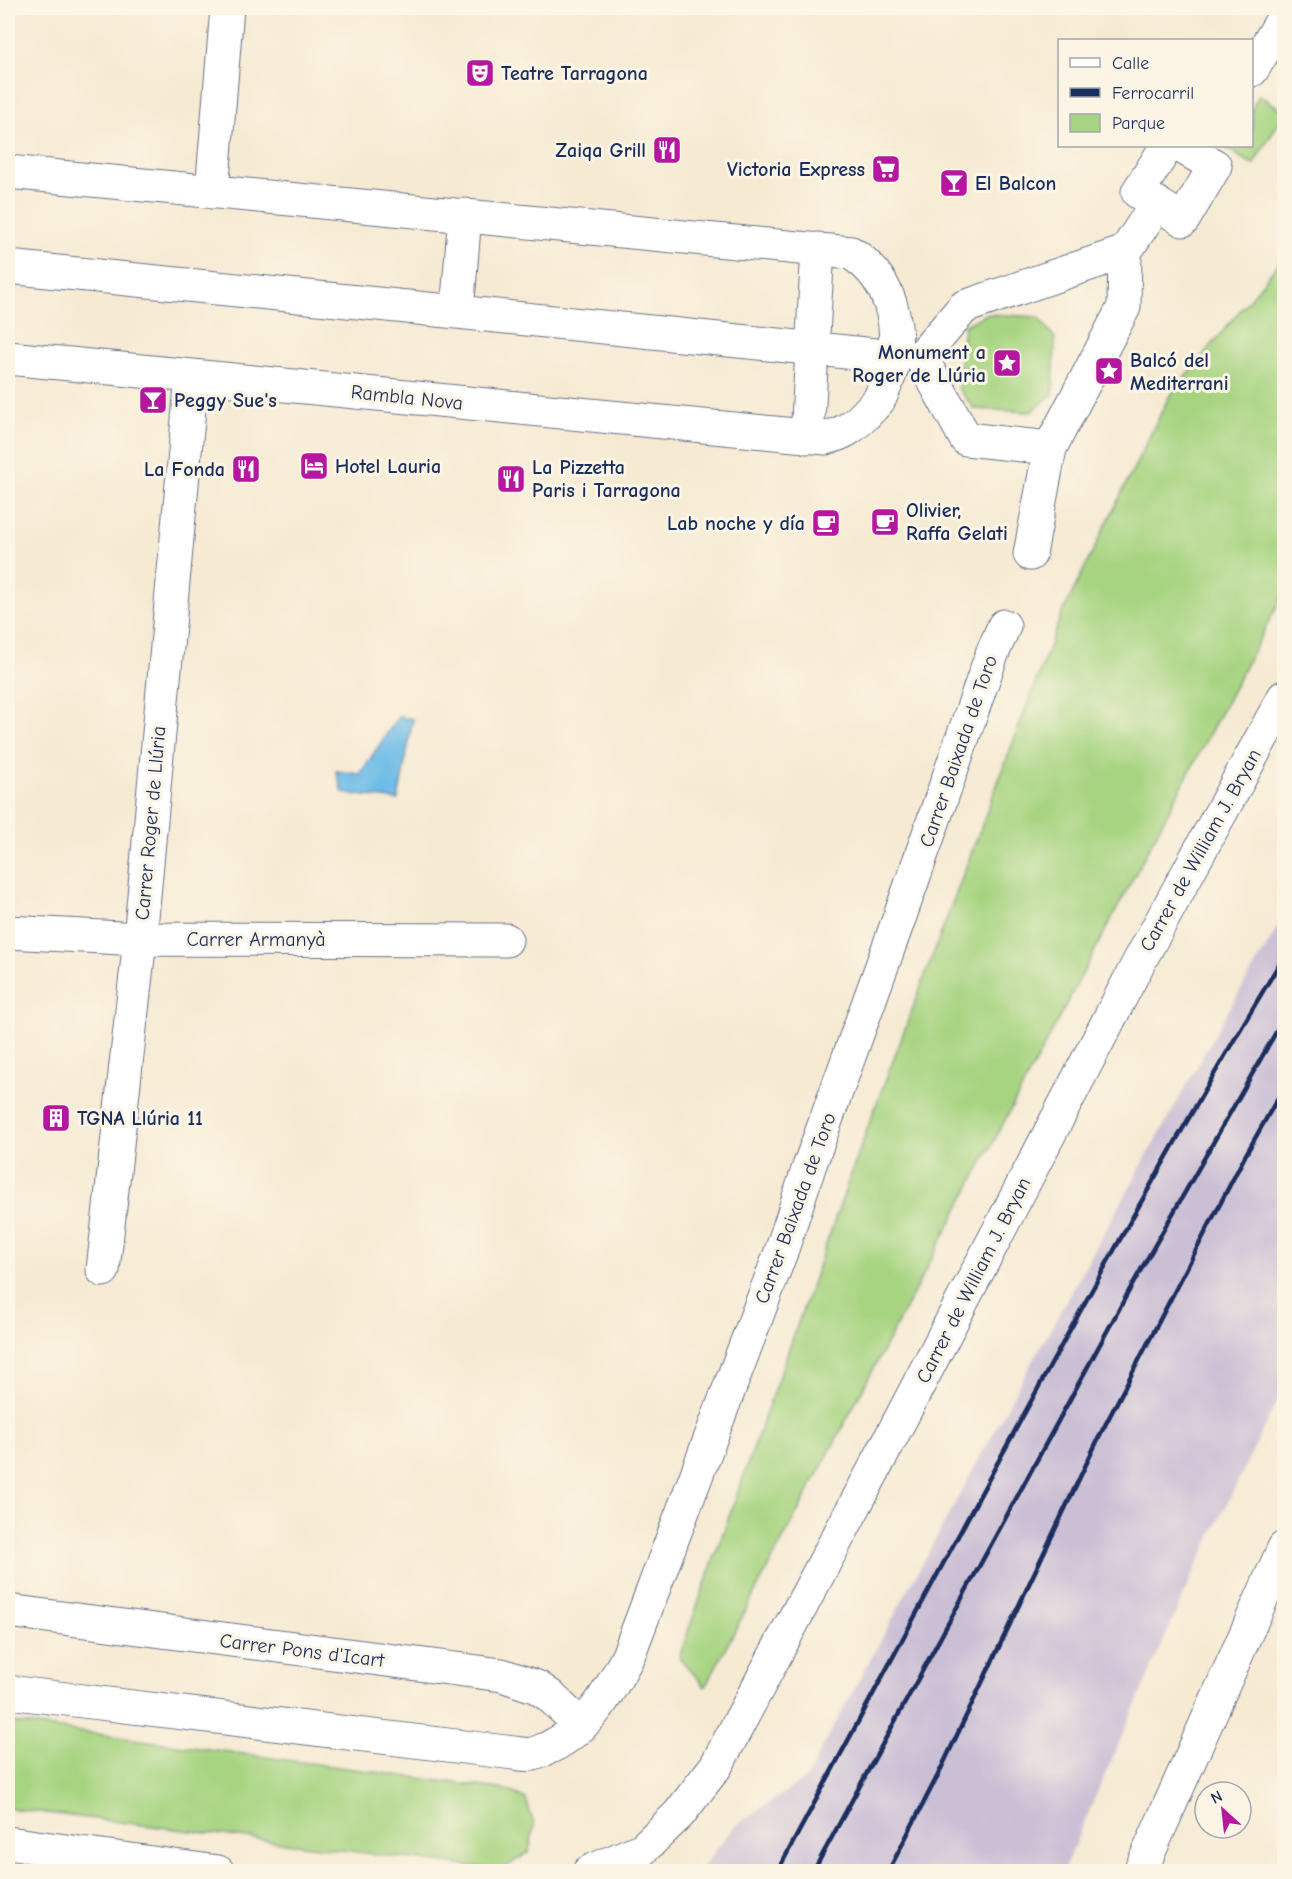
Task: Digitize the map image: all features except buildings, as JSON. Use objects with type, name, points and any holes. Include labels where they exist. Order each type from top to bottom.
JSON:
[{"type":"street","points":[[212,192],[227,8]]},
{"type":"street","points":[[1253,67],[1284,17]]},
{"type":"street","points":[[1166,147],[1138,192],[1183,219],[1215,166],[1194,149]]},
{"type":"street","name":"Rambla Nova","points":[[8,172],[851,253],[863,260],[878,277],[892,306],[897,339],[892,371],[879,400],[842,435],[826,438],[8,358]]},
{"type":"street","points":[[1030,554],[1050,448],[1124,307],[1125,252],[1157,203]]},
{"type":"street","points":[[458,312],[465,215]]},
{"type":"street","points":[[807,437],[818,249]]},
{"type":"street","points":[[1050,448],[966,439],[921,357],[964,307],[1125,252]]},
{"type":"street","points":[[8,267],[894,357]]},
{"type":"street","name":"Carrer Roger de Llúria","points":[[103,1270],[140,939],[192,376]]},
{"type":"street","name":"Carrer Baixada de Toro","points":[[8,1692],[533,1754],[559,1742],[581,1726],[597,1709],[612,1687],[628,1656],[781,1252],[809,1167],[1004,626]]},
{"type":"street","name":"Carrer de William J. Bryan","points":[[619,1872],[680,1814],[721,1756],[886,1447],[1139,962],[1284,697]]},
{"type":"street","name":"Carrer Armanyà","points":[[8,932],[140,939],[506,940]]},
{"type":"street","points":[[1140,1872],[1284,1548]]},
{"type":"street","name":"Carrer Pons d'Icart","points":[[8,1611],[502,1675],[537,1687],[550,1696],[581,1726]]},
{"type":"street","points":[[8,1843],[218,1872]]},
{"type":"street","name":"Carrer de William J. Bryan","points":[[589,1872],[643,1849]]},
{"type":"shaded area","points":[[1284,917],[1284,1386],[1190,1580],[1063,1871],[699,1871],[734,1827],[806,1778],[1022,1380],[1223,1020]]},
{"type":"green space","points":[[1259,95],[1284,111],[1284,114],[1253,165],[1226,148],[1253,147],[1253,106]]},
{"type":"green space","points":[[1284,257],[1284,593],[705,1687],[679,1657],[869,1124],[1060,618],[1169,397]]},
{"type":"green space","points":[[986,314],[1038,317],[1055,338],[1053,394],[1031,412],[974,409],[958,388],[964,326]]},
{"type":"green space","points":[[8,1722],[507,1790],[526,1799],[534,1825],[529,1852],[501,1870],[8,1808]]},
{"type":"water","points":[[398,717],[413,719],[398,800],[343,793],[336,771],[360,774]]},
{"type":"railway","points":[[777,1872],[1152,1182],[1284,956]]},
{"type":"railway","points":[[813,1872],[1130,1289],[1284,1018]]},
{"type":"railway","points":[[888,1872],[938,1775],[1101,1433],[1245,1156],[1284,1087]]},
{"type":"place","name":"Teatre Tarragona","points":[[480,73]]},
{"type":"place","name":"Zaiqa Grill","points":[[667,150]]},
{"type":"place","name":"Victoria Express","points":[[886,169]]},
{"type":"place","name":"El Balcon","points":[[954,183]]},
{"type":"place","name":"Monument a Roger de Llúria","points":[[1007,363]]},
{"type":"place","name":"Balcó del Mediterrani","points":[[1109,371]]},
{"type":"place","name":"Peggy Sue's","points":[[153,400]]},
{"type":"place","name":"Hotel Lauria","points":[[314,466]]},
{"type":"place","name":"La Fonda","points":[[246,469]]},
{"type":"place","name":"La Pizzetta Paris i Tarragona","points":[[511,479]]},
{"type":"place","name":"Olivier, Raffa Gelati","points":[[885,522]]},
{"type":"place","name":"Lab noche y día","points":[[826,523]]},
{"type":"place","name":"TGNA Llúria 11","points":[[56,1118]]}]
